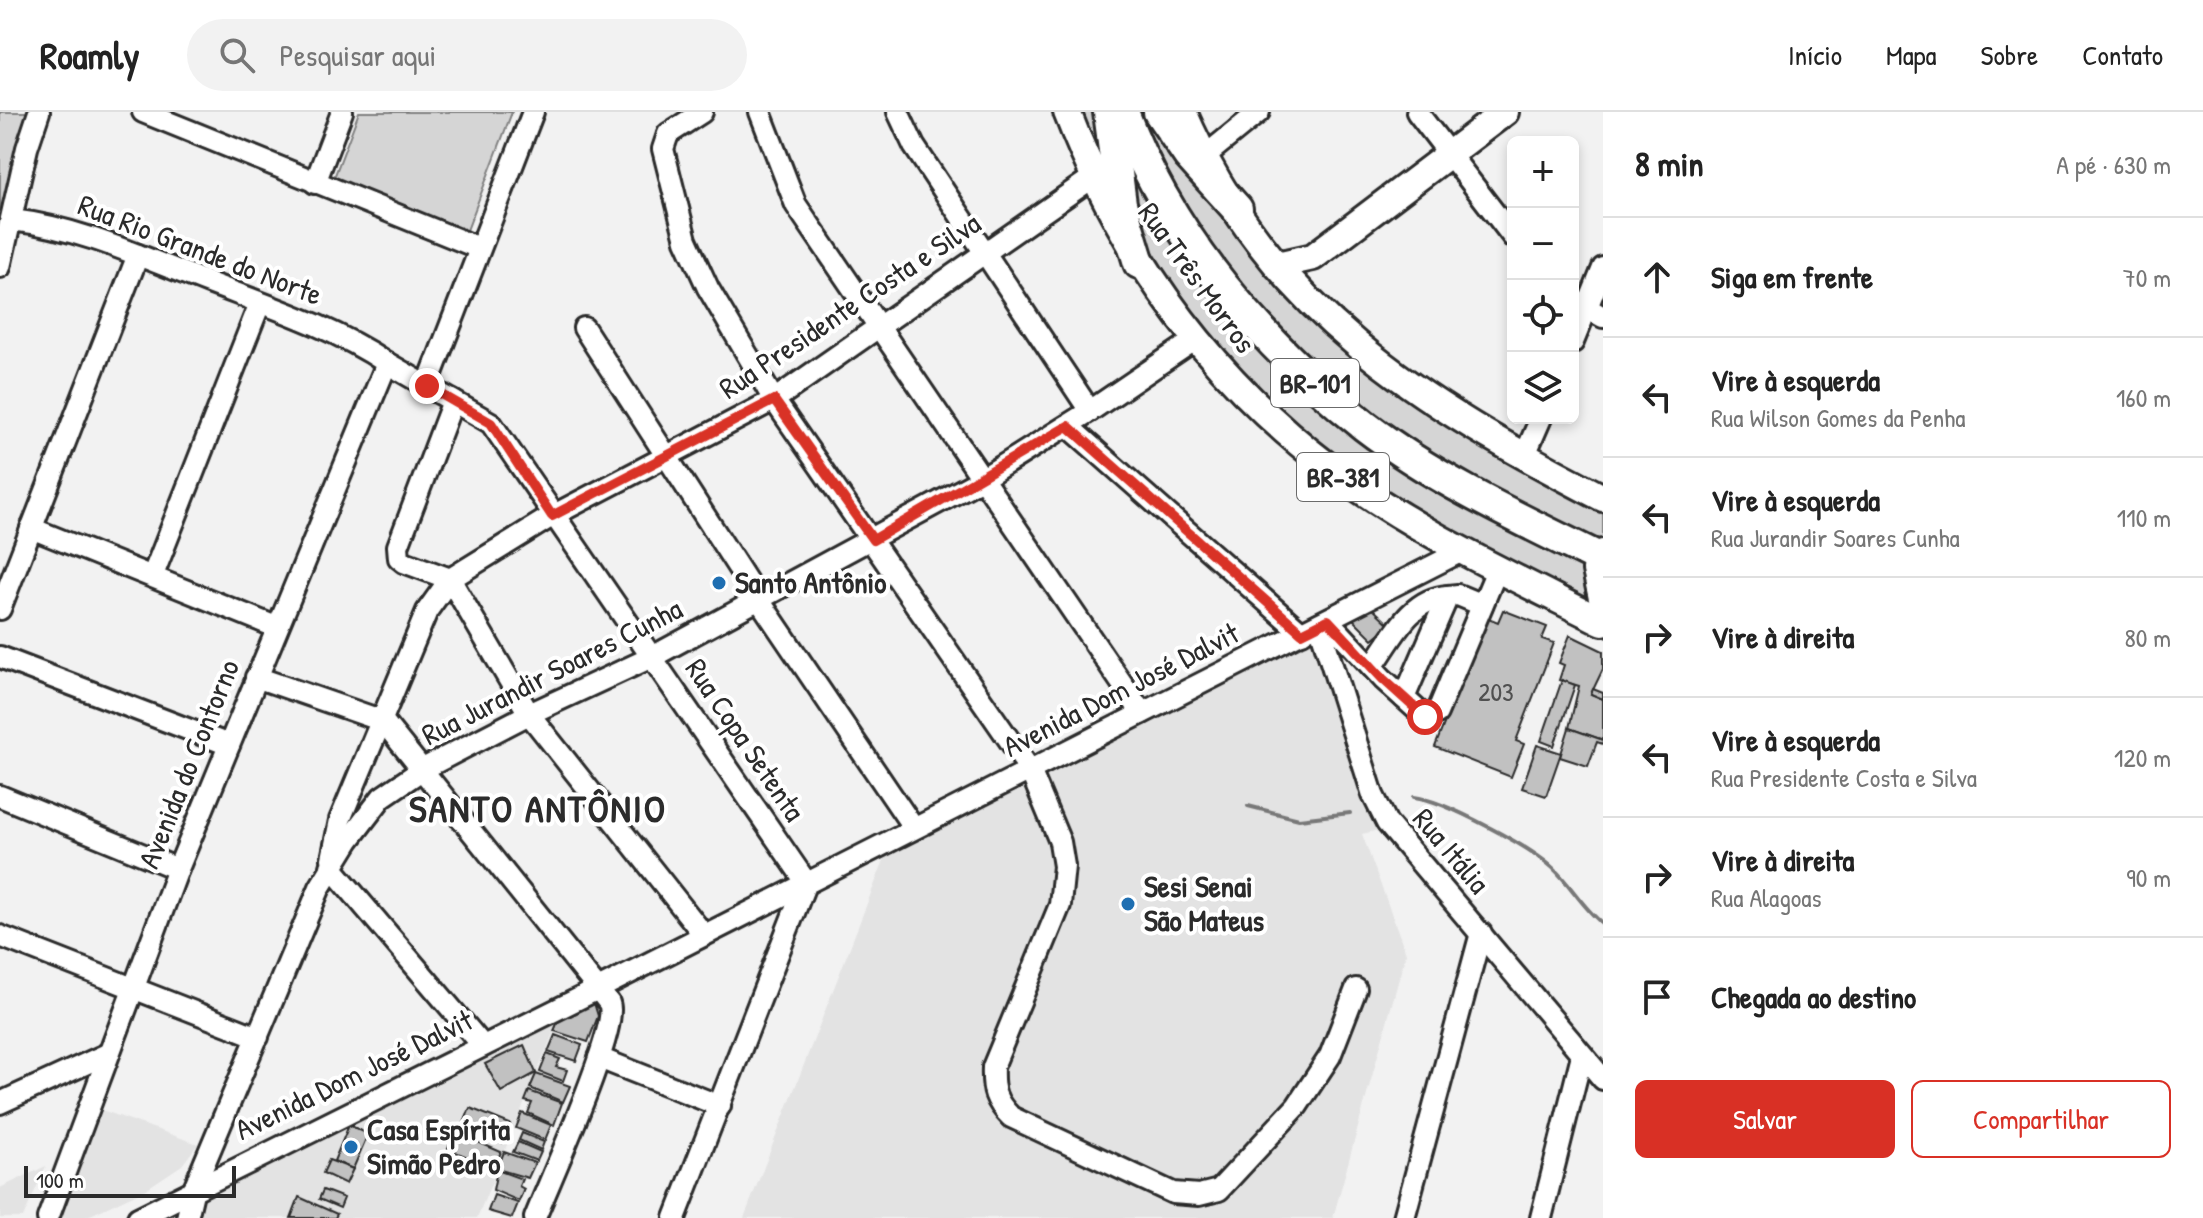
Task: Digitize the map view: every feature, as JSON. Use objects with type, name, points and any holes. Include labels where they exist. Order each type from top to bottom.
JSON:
[{"type":"highway","points":[[1109,112],[1121,204],[1139,263]]},
{"type":"highway","name":"BR-101","points":[[1123,112],[1171,210],[1205,260],[1284,354],[1390,443],[1459,486],[1602,557]]},
{"type":"highway","points":[[1159,112],[1189,156],[1237,209]]},
{"type":"main road","name":"Rua Três Morros","points":[[1067,112],[1092,178],[1139,263],[1196,339],[1251,400],[1331,469],[1462,551],[1603,622]]},
{"type":"main road","points":[[1183,112],[1237,209],[1277,265],[1365,354],[1403,383],[1524,457],[1603,498]]},
{"type":"main road","points":[[1277,265],[1313,257],[1505,112]]},
{"type":"main road","points":[[1308,299],[1313,257]]},
{"type":"main road","points":[[1602,557],[1596,585],[1603,603]]},
{"type":"street","points":[[0,267],[27,148],[39,112]]},
{"type":"street","points":[[143,112],[479,248]]},
{"type":"street","points":[[315,183],[342,112]]},
{"type":"street","points":[[427,386],[533,112]]},
{"type":"street","points":[[702,112],[668,134],[664,143],[686,240],[708,288],[774,400],[1030,770],[1060,842],[1064,866],[1060,905],[993,1067],[992,1089],[998,1104],[1011,1117],[1173,1193],[1199,1195],[1219,1190],[1297,1106],[1330,1056],[1356,989]]},
{"type":"street","points":[[760,112],[796,205],[980,480],[1142,713]]},
{"type":"street","points":[[898,112],[914,146],[1090,411]]},
{"type":"street","points":[[1205,156],[1259,112]]},
{"type":"street","points":[[1417,112],[1507,229]]},
{"type":"street","name":"Rua Presidente Costa e Silva","points":[[331,867],[340,820],[427,611],[450,579],[552,516],[774,400],[1092,178]]},
{"type":"street","name":"Rua Rio Grande do Norte","points":[[12,220],[59,227],[138,255],[363,347],[387,363]]},
{"type":"street","points":[[0,609],[138,255]]},
{"type":"street","points":[[1579,328],[1603,268]]},
{"type":"street","points":[[153,575],[260,303]]},
{"type":"street","points":[[584,328],[759,600],[913,827]]},
{"type":"street","name":"Rua Jurandir Soares Cunha","points":[[331,867],[382,797],[423,769],[529,714],[652,657],[873,540],[1068,426],[1196,339]]},
{"type":"street","name":"Rua Copa Setenta","points":[[387,363],[491,423],[501,434],[552,516],[806,882]]},
{"type":"street","name":"Avenida do Contorno","points":[[48,1218],[178,869],[387,363]]},
{"type":"street","points":[[453,401],[398,546],[399,558],[450,579],[529,714],[704,935]]},
{"type":"street","points":[[1524,457],[1538,424]]},
{"type":"street","points":[[1068,426],[1372,667],[1425,717],[1437,713],[1497,570]]},
{"type":"street","points":[[31,528],[276,627]]},
{"type":"street","name":"Avenida Dom José Dalvit","points":[[138,1218],[599,989],[1462,551]]},
{"type":"street","points":[[1372,667],[1410,613],[1425,601],[1458,595],[1482,605]]},
{"type":"street","points":[[1404,698],[1448,596]]},
{"type":"street","name":"Rua Itália","points":[[1316,625],[1373,795],[1387,823],[1603,1079]]},
{"type":"street","points":[[0,657],[229,745]]},
{"type":"street","points":[[256,677],[383,721],[612,1009],[599,1058],[535,1218]]},
{"type":"street","points":[[0,796],[178,869]]},
{"type":"street","points":[[179,1215],[194,1188],[331,867],[483,1046]]},
{"type":"street","points":[[675,1218],[806,882]]},
{"type":"street","points":[[1404,1218],[1481,933]]},
{"type":"street","points":[[2,944],[133,987],[258,1037]]},
{"type":"street","points":[[0,1103],[107,1054]]},
{"type":"street","points":[[1541,1218],[1582,1055]]},
{"type":"street","points":[[599,1058],[720,1106]]},
{"type":"shaded area","points":[[0,112],[33,112],[0,239]]},
{"type":"shaded area","points":[[359,112],[512,112],[466,233],[332,183]]},
{"type":"shaded area","points":[[1075,112],[1101,112],[1110,192]]},
{"type":"shaded area","points":[[1140,112],[1149,112],[1357,360],[1456,430],[1603,508],[1603,538],[1595,540],[1463,471],[1374,413],[1331,378],[1291,341],[1220,256],[1190,211]]},
{"type":"shaded area","points":[[1117,138],[1188,263],[1235,325],[1292,385],[1335,420],[1585,567],[1592,606],[1386,495],[1284,418],[1202,329],[1143,240]]},
{"type":"shaded area","name":"Sesi Senai São Mateus","points":[[1315,640],[1356,781],[1379,830],[1362,834],[1406,953],[1333,1218],[744,1218],[886,855]]},
{"type":"shaded area","points":[[559,1019],[477,1218],[190,1218],[204,1196]]},
{"type":"shaded area","points":[[96,1108],[198,1144],[182,1165],[146,1189],[84,1218],[58,1218]]},
{"type":"shaded area","points":[[46,1166],[23,1218],[0,1218],[0,1188]]},
{"type":"building","points":[[1372,608],[1390,625],[1373,639],[1352,618]]},
{"type":"building","points":[[1503,610],[1547,627],[1542,639],[1554,643],[1516,741],[1524,744],[1511,777],[1435,747],[1486,617],[1498,622]]},
{"type":"building","points":[[1570,635],[1603,651],[1603,669],[1591,694],[1603,699],[1603,740],[1569,728],[1579,686],[1559,680],[1564,665],[1559,663]]},
{"type":"building","points":[[1562,680],[1575,685],[1554,746],[1541,741]]},
{"type":"building","points":[[1593,689],[1603,693],[1603,699],[1591,694]]},
{"type":"building","points":[[1569,728],[1603,740],[1603,744],[1597,742],[1588,766],[1560,757]]},
{"type":"building","points":[[1537,745],[1561,753],[1546,796],[1522,788]]},
{"type":"building","points":[[594,1003],[598,1016],[588,1042],[554,1031],[559,1019]]},
{"type":"building","points":[[555,1035],[582,1045],[576,1061],[548,1052]]},
{"type":"building","points":[[524,1045],[536,1073],[501,1092],[485,1064]]},
{"type":"building","points":[[547,1054],[560,1059],[556,1067],[567,1070],[563,1081],[540,1072]]},
{"type":"building","points":[[536,1074],[570,1086],[563,1102],[530,1088]]},
{"type":"building","points":[[529,1091],[562,1103],[554,1125],[528,1113],[532,1103],[525,1101]]},
{"type":"building","points":[[470,1108],[510,1124],[502,1143],[463,1126]]},
{"type":"building","points":[[522,1113],[551,1125],[545,1140],[516,1128]]},
{"type":"building","name":"Casa Espírita Simão Pedro","points":[[349,1125],[368,1134],[353,1169],[334,1161]]},
{"type":"building","points":[[455,1132],[501,1152],[494,1168],[448,1149]]},
{"type":"building","points":[[522,1133],[544,1142],[541,1150],[519,1140]]},
{"type":"building","points":[[518,1142],[541,1152],[537,1161],[513,1152]]},
{"type":"building","points":[[504,1152],[535,1163],[528,1178],[497,1169]]},
{"type":"building","points":[[329,1160],[353,1169],[346,1184],[323,1173]]},
{"type":"building","points":[[497,1170],[522,1179],[519,1186],[524,1189],[519,1201],[493,1190]]},
{"type":"building","points":[[323,1190],[344,1198],[340,1208],[319,1199]]},
{"type":"building","points":[[494,1195],[518,1203],[512,1218],[488,1211]]},
{"type":"building","points":[[299,1197],[337,1214],[335,1218],[291,1218]]},
{"type":"waterway","points":[[1414,797],[1465,815],[1542,859],[1603,924]]},
{"type":"waterway","points":[[1248,806],[1299,819],[1350,813]]},
{"type":"place","name":"Santo Antônio","points":[[719,583]]},
{"type":"place","name":"Sesi Senai São Mateus","points":[[1128,904]]},
{"type":"place","name":"Casa Espírita Simão Pedro","points":[[351,1147]]},
{"type":"district","name":"SANTO ANTÔNIO","points":[[538,809]]},
{"type":"route","points":[[427,386],[491,423],[552,516],[774,400],[873,540],[1068,426],[1302,633],[1328,620],[1383,679],[1425,717]]}]
